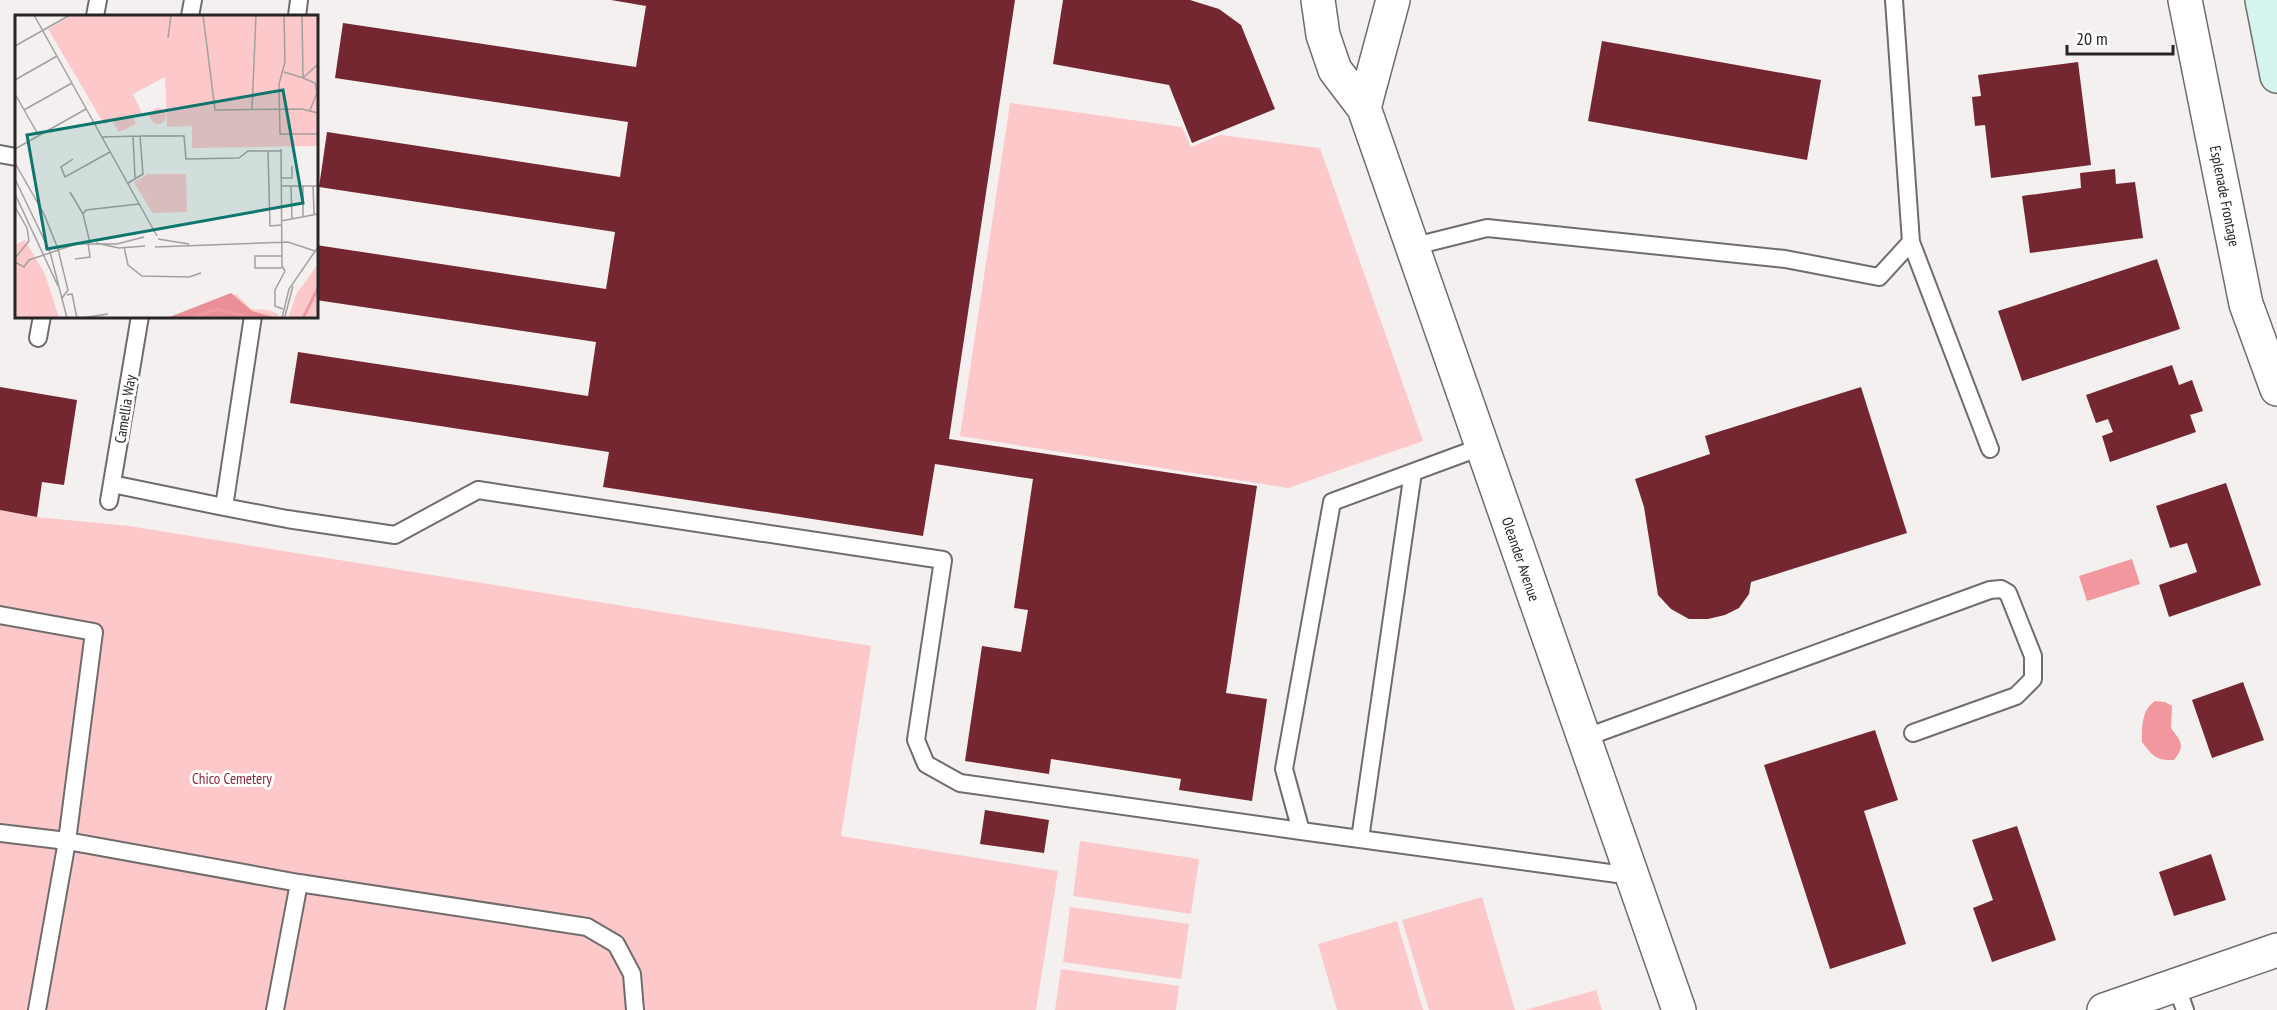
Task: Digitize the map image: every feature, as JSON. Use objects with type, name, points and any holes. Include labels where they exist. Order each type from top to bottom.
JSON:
[{"type":"main road","points":[[2262,0],[2277,76]]},
{"type":"street","name":"Oleander Avenue","points":[[1318,0],[1323,35],[1335,70],[1364,108],[1679,1010]]},
{"type":"street","points":[[1364,108],[1393,0]]},
{"type":"street","name":"Esplenade Frontage","points":[[2185,0],[2246,304],[2277,389]]},
{"type":"street","points":[[2103,1010],[2180,997],[2277,950]]},
{"type":"lane","points":[[95,15],[98,0]]},
{"type":"lane","points":[[190,15],[193,0]]},
{"type":"lane","points":[[297,15],[299,0]]},
{"type":"lane","points":[[1894,0],[1911,242],[1990,449]]},
{"type":"lane","points":[[0,154],[15,157]]},
{"type":"lane","points":[[1411,247],[1487,228],[1785,259],[1880,277],[1911,242]]},
{"type":"lane","points":[[38,338],[42,318]]},
{"type":"lane","name":"Camellia Way","points":[[109,501],[140,318]]},
{"type":"lane","points":[[224,507],[253,318]]},
{"type":"lane","points":[[1301,831],[1284,769],[1332,502],[1481,447]]},
{"type":"lane","points":[[1360,839],[1413,472]]},
{"type":"lane","points":[[112,484],[287,519],[395,535],[478,489],[943,560],[916,741],[926,764],[960,783],[1632,876]]},
{"type":"lane","points":[[1584,738],[1990,590],[2001,589],[2008,593],[2033,656],[2033,679],[2016,696],[1913,733]]},
{"type":"lane","points":[[0,615],[94,632],[67,841],[37,1010]]},
{"type":"lane","points":[[0,833],[67,841],[299,883],[587,927],[616,944],[632,974],[635,1010]]},
{"type":"lane","points":[[275,1010],[299,883]]},
{"type":"green space","points":[[1010,103],[1182,127],[1191,147],[1220,135],[1320,148],[1423,441],[1288,488],[960,436]]},
{"type":"green space","name":"Chico Cemetery","points":[[0,510],[37,517],[129,526],[871,646],[841,836],[1058,871],[1036,1010],[0,1010]]},
{"type":"green space","points":[[1080,841],[1199,859],[1191,914],[1073,896]]},
{"type":"green space","points":[[1482,897],[1515,1010],[1429,1010],[1402,920]]},
{"type":"green space","points":[[1070,907],[1189,924],[1181,979],[1063,962]]},
{"type":"green space","points":[[1397,921],[1423,1010],[1337,1010],[1318,944]]},
{"type":"green space","points":[[1061,969],[1179,986],[1176,1010],[1055,1010]]},
{"type":"green space","points":[[1596,990],[1602,1010],[1525,1010]]},
{"type":"shaded area","points":[[2132,559],[2140,584],[2087,601],[2079,576]]},
{"type":"shaded area","points":[[2155,701],[2165,702],[2172,706],[2171,728],[2181,744],[2180,751],[2174,760],[2155,756],[2142,742],[2142,725],[2145,714]]},
{"type":"building","points":[[611,0],[1015,0],[949,439],[1257,486],[1226,693],[1267,699],[1252,801],[1179,790],[1181,779],[1051,759],[1049,774],[965,761],[982,646],[1021,652],[1028,610],[1014,608],[1033,479],[935,464],[923,536],[603,487],[609,452],[290,403],[298,352],[588,396],[596,342],[318,300],[318,245],[606,289],[615,232],[319,187],[327,132],[620,177],[628,122],[335,78],[343,23],[636,67],[646,6]]},
{"type":"building","points":[[1063,0],[1190,0],[1219,9],[1241,25],[1275,109],[1192,143],[1169,85],[1053,64]]},
{"type":"building","points":[[1602,41],[1821,80],[1807,160],[1588,121]]},
{"type":"building","points":[[2078,62],[2091,165],[1991,178],[1985,125],[1975,126],[1972,97],[1981,96],[1978,75]]},
{"type":"building","points":[[2115,169],[2116,184],[2135,182],[2143,238],[2030,253],[2022,196],[2081,188],[2080,173]]},
{"type":"building","points":[[2157,259],[2180,329],[2022,381],[1998,311]]},
{"type":"building","points":[[2172,365],[2179,385],[2192,380],[2203,411],[2190,415],[2196,432],[2110,462],[2102,436],[2113,432],[2108,419],[2096,423],[2086,395]]},
{"type":"building","points":[[0,387],[77,400],[64,485],[42,482],[37,517],[0,510]]},
{"type":"building","points":[[1861,387],[1907,533],[1751,582],[1749,594],[1739,608],[1725,615],[1708,619],[1689,619],[1671,609],[1658,595],[1644,507],[1635,479],[1710,454],[1705,436]]},
{"type":"building","points":[[2226,483],[2261,585],[2169,617],[2159,585],[2197,572],[2187,543],[2170,548],[2156,506]]},
{"type":"building","points":[[2243,682],[2264,740],[2212,758],[2192,700]]},
{"type":"building","points":[[1875,730],[1898,800],[1864,811],[1906,944],[1830,969],[1764,765]]},
{"type":"building","points":[[985,810],[1049,820],[1044,853],[980,844]]},
{"type":"building","points":[[2017,826],[2056,940],[1992,962],[1973,908],[1993,900],[1972,840]]},
{"type":"building","points":[[2211,854],[2226,900],[2174,916],[2159,872]]}]
